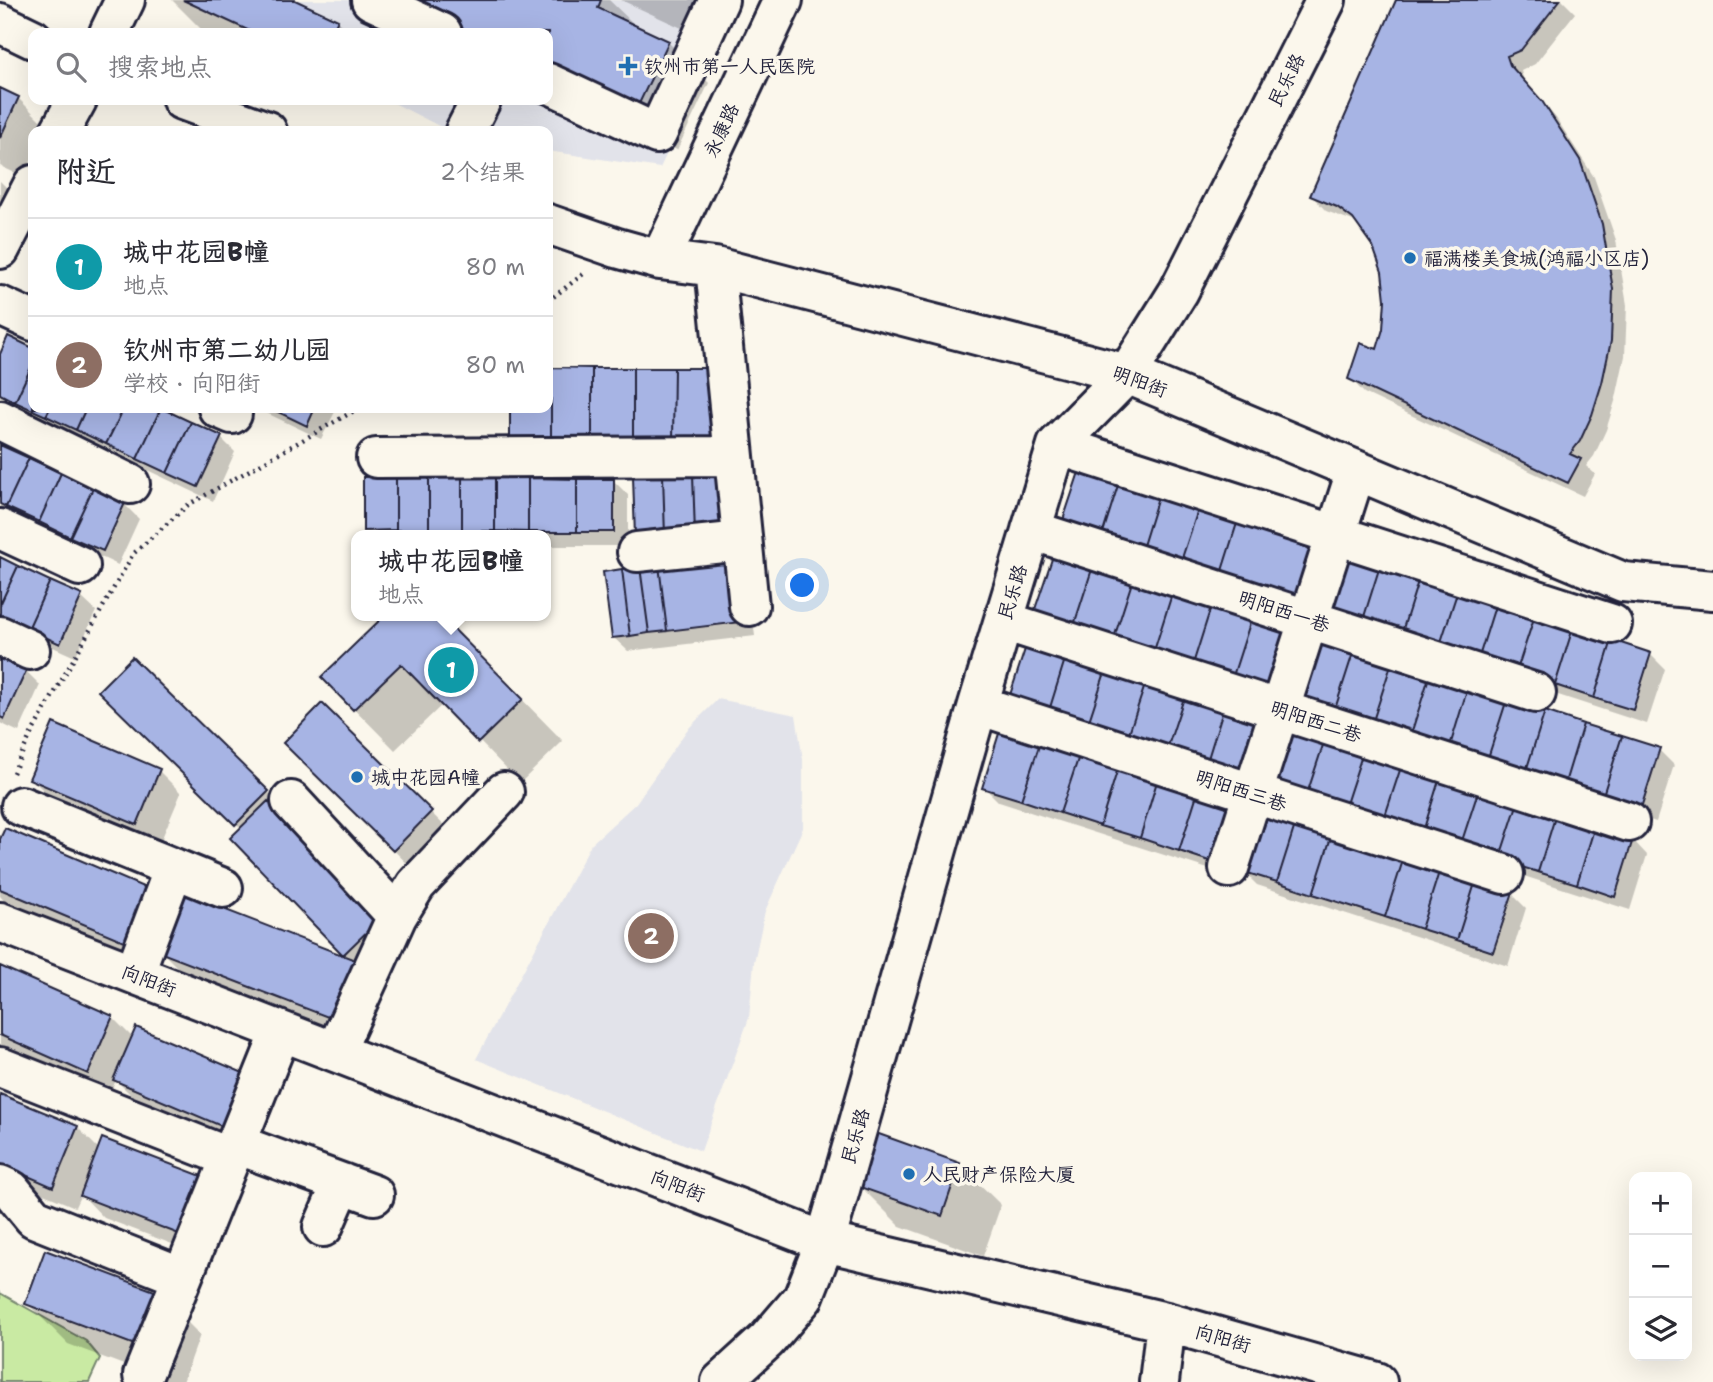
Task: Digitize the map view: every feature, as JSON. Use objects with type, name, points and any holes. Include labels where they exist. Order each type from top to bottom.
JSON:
[{"type":"street","points":[[111,28],[124,0]]},
{"type":"street","points":[[371,0],[431,28]]},
{"type":"street","points":[[553,85],[657,134],[719,0]]},
{"type":"street","name":"永康路","points":[[660,260],[783,0]]},
{"type":"street","name":"民乐路","points":[[721,1382],[767,1340],[803,1298],[825,1242],[978,705],[1057,445],[1127,374],[1179,290],[1326,0]]},
{"type":"street","points":[[0,23],[28,37]]},
{"type":"street","points":[[63,126],[73,105]]},
{"type":"street","points":[[197,105],[253,126]]},
{"type":"street","points":[[468,126],[478,105]]},
{"type":"street","points":[[0,249],[28,200]]},
{"type":"street","name":"明阳街","points":[[553,227],[660,260],[715,267],[1127,374],[1623,582],[1713,590]]},
{"type":"street","points":[[715,267],[749,606]]},
{"type":"street","points":[[0,306],[28,319]]},
{"type":"street","points":[[0,420],[130,484]]},
{"type":"street","points":[[1057,445],[1612,624]]},
{"type":"street","points":[[376,458],[734,456]]},
{"type":"street","points":[[1229,868],[1356,471]]},
{"type":"street","points":[[0,529],[80,566]]},
{"type":"street","name":"明阳西一巷","points":[[1031,530],[1536,693]]},
{"type":"street","points":[[637,552],[742,541]]},
{"type":"street","name":"明阳西二巷","points":[[1004,621],[1629,822]]},
{"type":"street","name":"明阳西三巷","points":[[978,705],[1504,874]]},
{"type":"street","points":[[15,792],[174,868],[223,888]]},
{"type":"street","points":[[335,1052],[397,916],[416,885],[504,792]]},
{"type":"street","points":[[290,801],[397,916]]},
{"type":"street","points":[[134,974],[174,868]]},
{"type":"street","name":"向阳街","points":[[0,922],[825,1242],[1166,1322],[1377,1382]]},
{"type":"street","points":[[143,1375],[281,1031]]},
{"type":"street","points":[[0,1067],[233,1151],[358,1189],[323,1227]]},
{"type":"street","points":[[0,1185],[11,1190],[34,1219],[182,1277]]},
{"type":"street","points":[[1159,1382],[1166,1322]]},
{"type":"street","points":[[767,1340],[767,1382]]},
{"type":"path","points":[[15,792],[30,736],[133,554],[188,506],[350,413]]},
{"type":"shaded area","name":"钦州市第一人民医院","points":[[183,0],[740,0],[660,168],[553,152],[553,126],[439,126],[398,105],[553,105],[553,28],[243,28]]},
{"type":"shaded area","points":[[718,699],[796,715],[803,760],[803,828],[765,911],[754,962],[749,1018],[701,1151],[476,1059],[591,844],[636,803],[687,730]]},
{"type":"green space","points":[[0,1293],[86,1341],[100,1358],[89,1382],[0,1382]]},
{"type":"building","points":[[183,0],[295,0],[338,20],[334,28],[243,28]]},
{"type":"building","points":[[399,0],[601,0],[598,8],[669,41],[636,110],[553,71],[553,28],[460,28]]},
{"type":"building","points":[[1396,0],[1560,0],[1521,50],[1507,56],[1510,65],[1542,101],[1580,160],[1602,224],[1613,289],[1611,341],[1602,383],[1592,415],[1580,441],[1570,454],[1581,459],[1568,483],[1348,379],[1360,343],[1377,349],[1383,329],[1385,300],[1382,272],[1373,247],[1353,219],[1337,207],[1310,196]]},
{"type":"building","points":[[0,88],[19,97],[0,138]]},
{"type":"building","points":[[8,336],[28,346],[28,374],[15,402],[0,394],[0,354]]},
{"type":"building","points":[[553,367],[592,368],[592,440],[551,440]]},
{"type":"building","points":[[592,368],[633,368],[633,440],[592,440]]},
{"type":"building","points":[[633,368],[674,368],[673,441],[633,440]]},
{"type":"building","points":[[674,368],[715,368],[715,441],[673,441]]},
{"type":"building","points":[[28,374],[28,408],[15,402]]},
{"type":"building","points":[[48,413],[84,413],[76,430],[46,416]]},
{"type":"building","points":[[84,413],[122,413],[106,444],[76,430]]},
{"type":"building","points":[[122,413],[159,413],[137,459],[106,444]]},
{"type":"building","points":[[159,413],[172,413],[191,422],[167,473],[137,459]]},
{"type":"building","points":[[280,413],[313,413],[307,426]]},
{"type":"building","points":[[510,413],[551,413],[551,440],[510,440]]},
{"type":"building","points":[[191,422],[222,436],[198,487],[167,473]]},
{"type":"building","points":[[0,445],[29,458],[6,507],[0,504]]},
{"type":"building","points":[[29,458],[61,473],[39,522],[6,507]]},
{"type":"building","points":[[1080,469],[1119,482],[1101,539],[1061,526]]},
{"type":"building","points":[[61,473],[93,488],[70,537],[39,522]]},
{"type":"building","points":[[723,473],[725,534],[695,535],[693,474]]},
{"type":"building","points":[[693,474],[695,535],[665,536],[663,475]]},
{"type":"building","points":[[663,475],[665,536],[635,537],[633,476]]},
{"type":"building","points":[[363,477],[396,477],[396,530],[363,530]]},
{"type":"building","points":[[396,477],[429,477],[429,530],[396,530]]},
{"type":"building","points":[[429,477],[462,478],[462,530],[429,530]]},
{"type":"building","points":[[462,478],[495,478],[495,530],[462,530]]},
{"type":"building","points":[[495,478],[528,478],[528,530],[495,530]]},
{"type":"building","points":[[528,478],[577,479],[577,532],[528,530]]},
{"type":"building","points":[[577,479],[614,479],[614,532],[577,532]]},
{"type":"building","points":[[1119,482],[1159,494],[1141,552],[1101,539]]},
{"type":"building","points":[[93,488],[125,503],[103,551],[70,537]]},
{"type":"building","points":[[1159,494],[1199,507],[1180,564],[1141,552]]},
{"type":"building","points":[[1199,507],[1238,520],[1220,577],[1180,564]]},
{"type":"building","points":[[1238,520],[1318,546],[1300,603],[1220,577]]},
{"type":"building","points":[[1054,553],[1093,566],[1074,625],[1034,612]]},
{"type":"building","points":[[1342,553],[1380,566],[1362,623],[1323,610]]},
{"type":"building","points":[[733,556],[741,622],[667,631],[659,565]]},
{"type":"building","points":[[0,557],[18,566],[0,605]]},
{"type":"building","points":[[659,565],[667,631],[649,633],[640,567]]},
{"type":"building","points":[[18,566],[50,581],[28,629],[0,616],[0,605]]},
{"type":"building","points":[[1093,566],[1133,579],[1114,638],[1074,625]]},
{"type":"building","points":[[1380,566],[1419,578],[1401,635],[1362,623]]},
{"type":"building","points":[[640,567],[649,633],[630,636],[622,569]]},
{"type":"building","points":[[622,569],[630,636],[612,638],[603,572]]},
{"type":"building","points":[[1419,578],[1458,590],[1439,648],[1401,635]]},
{"type":"building","points":[[1133,579],[1173,591],[1154,651],[1114,638]]},
{"type":"building","points":[[50,581],[82,595],[60,644],[28,629]]},
{"type":"building","points":[[1458,590],[1496,603],[1478,660],[1439,648]]},
{"type":"building","points":[[1173,591],[1212,604],[1193,664],[1154,651]]},
{"type":"building","points":[[1496,603],[1535,615],[1516,673],[1478,660]]},
{"type":"building","points":[[1212,604],[1252,617],[1233,676],[1193,664]]},
{"type":"building","points":[[1535,615],[1573,628],[1555,685],[1516,673]]},
{"type":"building","points":[[1252,617],[1292,630],[1273,689],[1233,676]]},
{"type":"building","points":[[379,621],[446,621],[523,699],[478,743],[401,664],[353,710],[321,677]]},
{"type":"building","points":[[1573,628],[1612,640],[1594,698],[1555,685]]},
{"type":"building","points":[[1315,637],[1354,650],[1335,709],[1297,697]]},
{"type":"building","points":[[1612,640],[1651,653],[1633,710],[1594,698]]},
{"type":"building","points":[[1027,643],[1066,656],[1048,714],[1008,701]]},
{"type":"building","points":[[1354,650],[1392,662],[1373,721],[1335,709]]},
{"type":"building","points":[[1066,656],[1106,669],[1087,727],[1048,714]]},
{"type":"building","points":[[0,657],[27,669],[4,719],[0,717]]},
{"type":"building","points":[[132,657],[269,791],[235,825],[98,691]]},
{"type":"building","points":[[1392,662],[1430,674],[1411,734],[1373,721]]},
{"type":"building","points":[[1106,669],[1146,682],[1127,739],[1087,727]]},
{"type":"building","points":[[1430,674],[1468,687],[1450,746],[1411,734]]},
{"type":"building","points":[[1146,682],[1185,695],[1166,752],[1127,739]]},
{"type":"building","points":[[1468,687],[1507,699],[1488,758],[1450,746]]},
{"type":"building","points":[[1185,695],[1224,707],[1206,765],[1166,752]]},
{"type":"building","points":[[1507,699],[1545,711],[1526,771],[1488,758]]},
{"type":"building","name":"城中花园A幢","points":[[322,703],[432,811],[393,851],[283,743]]},
{"type":"building","points":[[1224,707],[1264,720],[1246,778],[1206,765]]},
{"type":"building","points":[[1545,711],[1583,724],[1565,783],[1526,771]]},
{"type":"building","points":[[53,723],[160,769],[137,825],[29,779]]},
{"type":"building","points":[[1583,724],[1622,736],[1603,795],[1565,783]]},
{"type":"building","points":[[1001,727],[1041,740],[1021,800],[982,788]]},
{"type":"building","points":[[1286,727],[1325,739],[1306,797],[1267,785]]},
{"type":"building","points":[[1622,736],[1660,748],[1641,808],[1603,795]]},
{"type":"building","points":[[1325,739],[1363,752],[1344,810],[1306,797]]},
{"type":"building","points":[[1041,740],[1080,753],[1060,813],[1021,800]]},
{"type":"building","points":[[1363,752],[1402,764],[1383,822],[1344,810]]},
{"type":"building","points":[[1080,753],[1119,765],[1100,826],[1060,813]]},
{"type":"building","points":[[1402,764],[1440,777],[1422,835],[1383,822]]},
{"type":"building","points":[[1119,765],[1158,778],[1140,838],[1100,826]]},
{"type":"building","points":[[1440,777],[1479,789],[1460,847],[1422,835]]},
{"type":"building","points":[[1158,778],[1198,791],[1179,851],[1140,838]]},
{"type":"building","points":[[1479,789],[1518,802],[1499,860],[1460,847]]},
{"type":"building","points":[[1198,791],[1238,803],[1218,864],[1179,851]]},
{"type":"building","points":[[268,801],[381,918],[343,955],[230,838]]},
{"type":"building","points":[[1518,802],[1556,814],[1538,872],[1499,860]]},
{"type":"building","points":[[1260,811],[1296,822],[1277,882],[1241,871]]},
{"type":"building","points":[[1556,814],[1595,826],[1577,884],[1538,872]]},
{"type":"building","points":[[1296,822],[1332,834],[1313,894],[1277,882]]},
{"type":"building","points":[[1595,826],[1633,839],[1615,897],[1577,884]]},
{"type":"building","points":[[5,828],[148,889],[126,942],[0,889],[0,839]]},
{"type":"building","points":[[1332,834],[1404,857],[1385,917],[1313,894]]},
{"type":"building","points":[[1404,857],[1440,869],[1421,929],[1385,917]]},
{"type":"building","points":[[1440,869],[1476,880],[1457,940],[1421,929]]},
{"type":"building","points":[[1476,880],[1513,892],[1493,952],[1457,940]]},
{"type":"building","points":[[182,893],[363,963],[341,1022],[159,952]]},
{"type":"building","points":[[0,966],[113,1016],[88,1074],[0,1035]]},
{"type":"building","points":[[136,1027],[255,1078],[233,1131],[113,1080]]},
{"type":"building","points":[[0,1094],[78,1126],[53,1187],[0,1164]]},
{"type":"building","name":"人民财产保险大厦","points":[[876,1133],[960,1163],[942,1216],[857,1186]]},
{"type":"building","points":[[102,1138],[207,1178],[184,1236],[80,1196]]},
{"type":"building","points":[[45,1250],[160,1293],[140,1347],[25,1304]]},
{"type":"place","name":"钦州市第一人民医院","points":[[628,66]]},
{"type":"place","name":"福满楼美食城(鸿福小区店)","points":[[1410,258]]},
{"type":"place","name":"城中花园B幢","points":[[451,670]]},
{"type":"place","name":"城中花园A幢","points":[[357,777]]},
{"type":"place","name":"钦州市第二幼儿园","points":[[651,936]]},
{"type":"place","name":"人民财产保险大厦","points":[[909,1174]]}]
